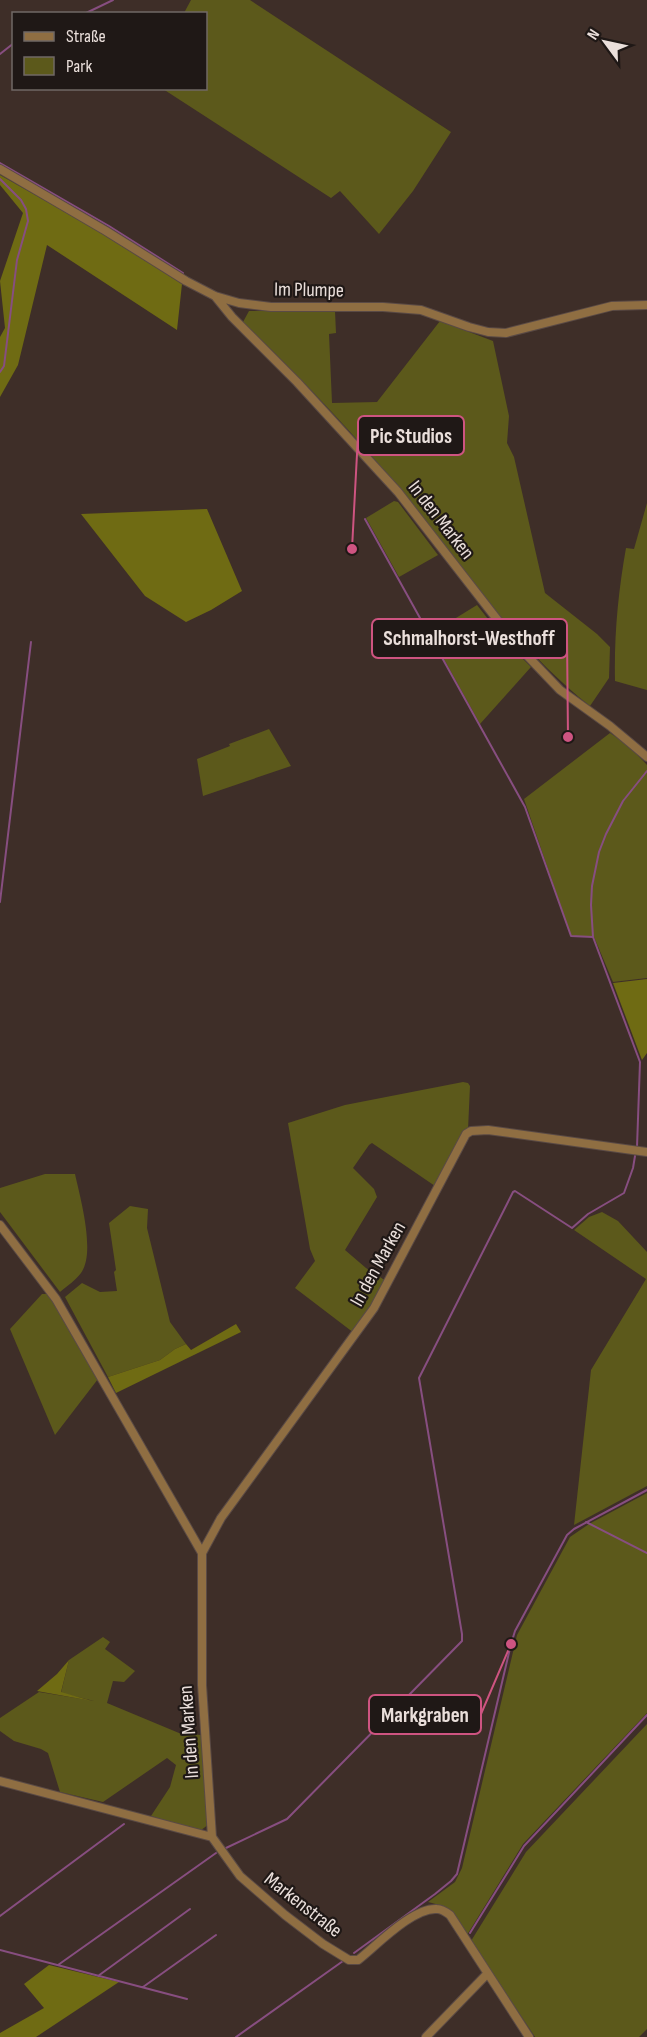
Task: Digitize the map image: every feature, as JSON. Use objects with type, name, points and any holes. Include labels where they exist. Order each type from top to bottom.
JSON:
[{"type":"street","name":"Im Plumpe","points":[[0,169],[186,281],[215,296],[239,303],[271,307],[383,307],[422,310],[469,327],[488,332],[506,333],[612,306],[647,305]]},
{"type":"street","name":"In den Marken","points":[[215,296],[232,317],[297,382],[398,492],[517,645],[560,690],[610,726],[647,757]]},
{"type":"street","points":[[232,317],[239,303]]},
{"type":"street","name":"In den Marken","points":[[212,1837],[202,1685],[202,1553],[221,1518],[375,1308],[466,1134],[471,1131],[488,1130],[647,1152]]},
{"type":"street","name":"In den Marken","points":[[0,1225],[56,1299],[202,1553]]},
{"type":"street","points":[[0,1781],[212,1837]]},
{"type":"street","name":"Markenstraße","points":[[212,1837],[240,1876],[312,1936],[349,1960],[358,1960],[404,1923],[425,1910],[439,1908],[450,1914],[529,2037]]},
{"type":"street","points":[[426,2037],[487,1974]]},
{"type":"green space","points":[[191,0],[250,0],[451,132],[413,191],[379,234],[340,191],[331,198],[165,90],[207,90],[207,12],[185,12]]},
{"type":"green space","points":[[249,311],[335,311],[336,333],[329,334],[332,403],[377,402],[440,321],[493,341],[509,416],[507,443],[514,457],[545,593],[610,647],[609,678],[590,706],[563,683],[513,632],[402,492],[345,426],[243,322]]},
{"type":"green space","points":[[394,501],[398,502],[438,555],[399,577],[366,518]]},
{"type":"green space","points":[[647,503],[647,690],[615,681],[615,664],[617,614],[626,548],[634,549]]},
{"type":"green space","points":[[477,605],[506,642],[531,667],[480,724],[430,634]]},
{"type":"green space","points":[[269,729],[291,766],[203,796],[197,759]]},
{"type":"green space","points":[[610,733],[628,745],[647,765],[647,978],[613,982],[594,937],[571,936],[524,799]]},
{"type":"green space","points":[[463,1082],[470,1086],[468,1130],[460,1136],[435,1186],[372,1143],[353,1168],[374,1189],[377,1197],[345,1250],[386,1281],[354,1333],[295,1288],[315,1261],[310,1249],[288,1123],[345,1105]]},
{"type":"green space","points":[[45,1174],[75,1174],[86,1225],[85,1264],[79,1276],[60,1292],[0,1212],[0,1188]]},
{"type":"green space","points":[[130,1206],[148,1209],[147,1228],[170,1322],[186,1344],[160,1360],[108,1377],[65,1297],[82,1283],[100,1292],[117,1291],[109,1223]]},
{"type":"green space","points":[[602,1212],[618,1221],[647,1252],[647,1486],[574,1525],[591,1370],[646,1279],[574,1230],[589,1217]]},
{"type":"green space","points":[[42,1294],[49,1294],[98,1379],[55,1435],[10,1329]]},
{"type":"green space","points":[[647,1493],[647,1713],[523,1844],[467,1935],[447,1910],[428,1902],[455,1882],[462,1868],[517,1635],[570,1537],[589,1524]]},
{"type":"green space","points":[[103,1637],[110,1642],[105,1649],[135,1671],[124,1682],[113,1681],[107,1703],[179,1733],[201,1735],[209,1824],[200,1831],[151,1816],[170,1787],[176,1765],[167,1758],[103,1802],[60,1792],[48,1753],[14,1741],[0,1731],[0,1718],[39,1692],[94,1701],[61,1693],[69,1660]]},
{"type":"green space","points":[[647,1724],[647,2029],[639,2037],[535,2037],[471,1941],[526,1852]]},
{"type":"shaded area","points":[[0,175],[104,234],[182,284],[177,330],[47,245],[18,365],[0,397],[0,337],[5,328],[0,281],[23,213],[0,185]]},
{"type":"shaded area","points":[[207,509],[242,591],[186,622],[145,596],[81,514]]},
{"type":"shaded area","points":[[647,979],[647,1053],[642,1060],[613,983]]},
{"type":"shaded area","points":[[236,1324],[241,1332],[116,1393],[108,1377],[160,1360],[186,1344],[191,1350]]},
{"type":"shaded area","points":[[69,1660],[61,1692],[92,1701],[37,1691]]},
{"type":"shaded area","points":[[49,1965],[119,1982],[36,2037],[0,2037],[0,2033],[44,2008],[24,1984]]},
{"type":"waterway","points":[[88,12],[113,0]]},
{"type":"waterway","points":[[0,54],[12,45]]},
{"type":"waterway","points":[[0,163],[109,226],[183,273]]},
{"type":"waterway","points":[[0,179],[21,200],[26,209],[28,221],[17,260],[4,366],[0,372]]},
{"type":"waterway","points":[[365,519],[525,807],[571,936],[593,937]]},
{"type":"waterway","points":[[0,902],[31,642]]},
{"type":"waterway","points":[[637,1147],[640,1062],[593,937],[591,905],[592,886],[599,852],[606,834],[623,801],[647,771]]},
{"type":"waterway","points":[[226,1848],[287,1819],[462,1641],[419,1378],[513,1192],[515,1191],[572,1228],[588,1214],[624,1193],[635,1156]]},
{"type":"waterway","points":[[354,1953],[435,1894],[457,1874],[515,1631],[567,1535],[647,1490]]},
{"type":"waterway","points":[[586,1522],[647,1553]]},
{"type":"waterway","points":[[470,1933],[524,1846],[647,1715]]},
{"type":"waterway","points":[[0,1916],[124,1824]]},
{"type":"waterway","points":[[58,1965],[216,1853]]},
{"type":"waterway","points":[[98,1976],[190,1909]]},
{"type":"waterway","points":[[143,1987],[216,1935]]},
{"type":"waterway","points":[[0,1950],[187,1999]]},
{"type":"waterway","points":[[236,2037],[343,1961]]},
{"type":"place","name":"Pic Studios","points":[[352,549]]},
{"type":"place","name":"Schmalhorst-Westhoff","points":[[568,737]]},
{"type":"place","name":"Markgraben","points":[[511,1644]]}]
